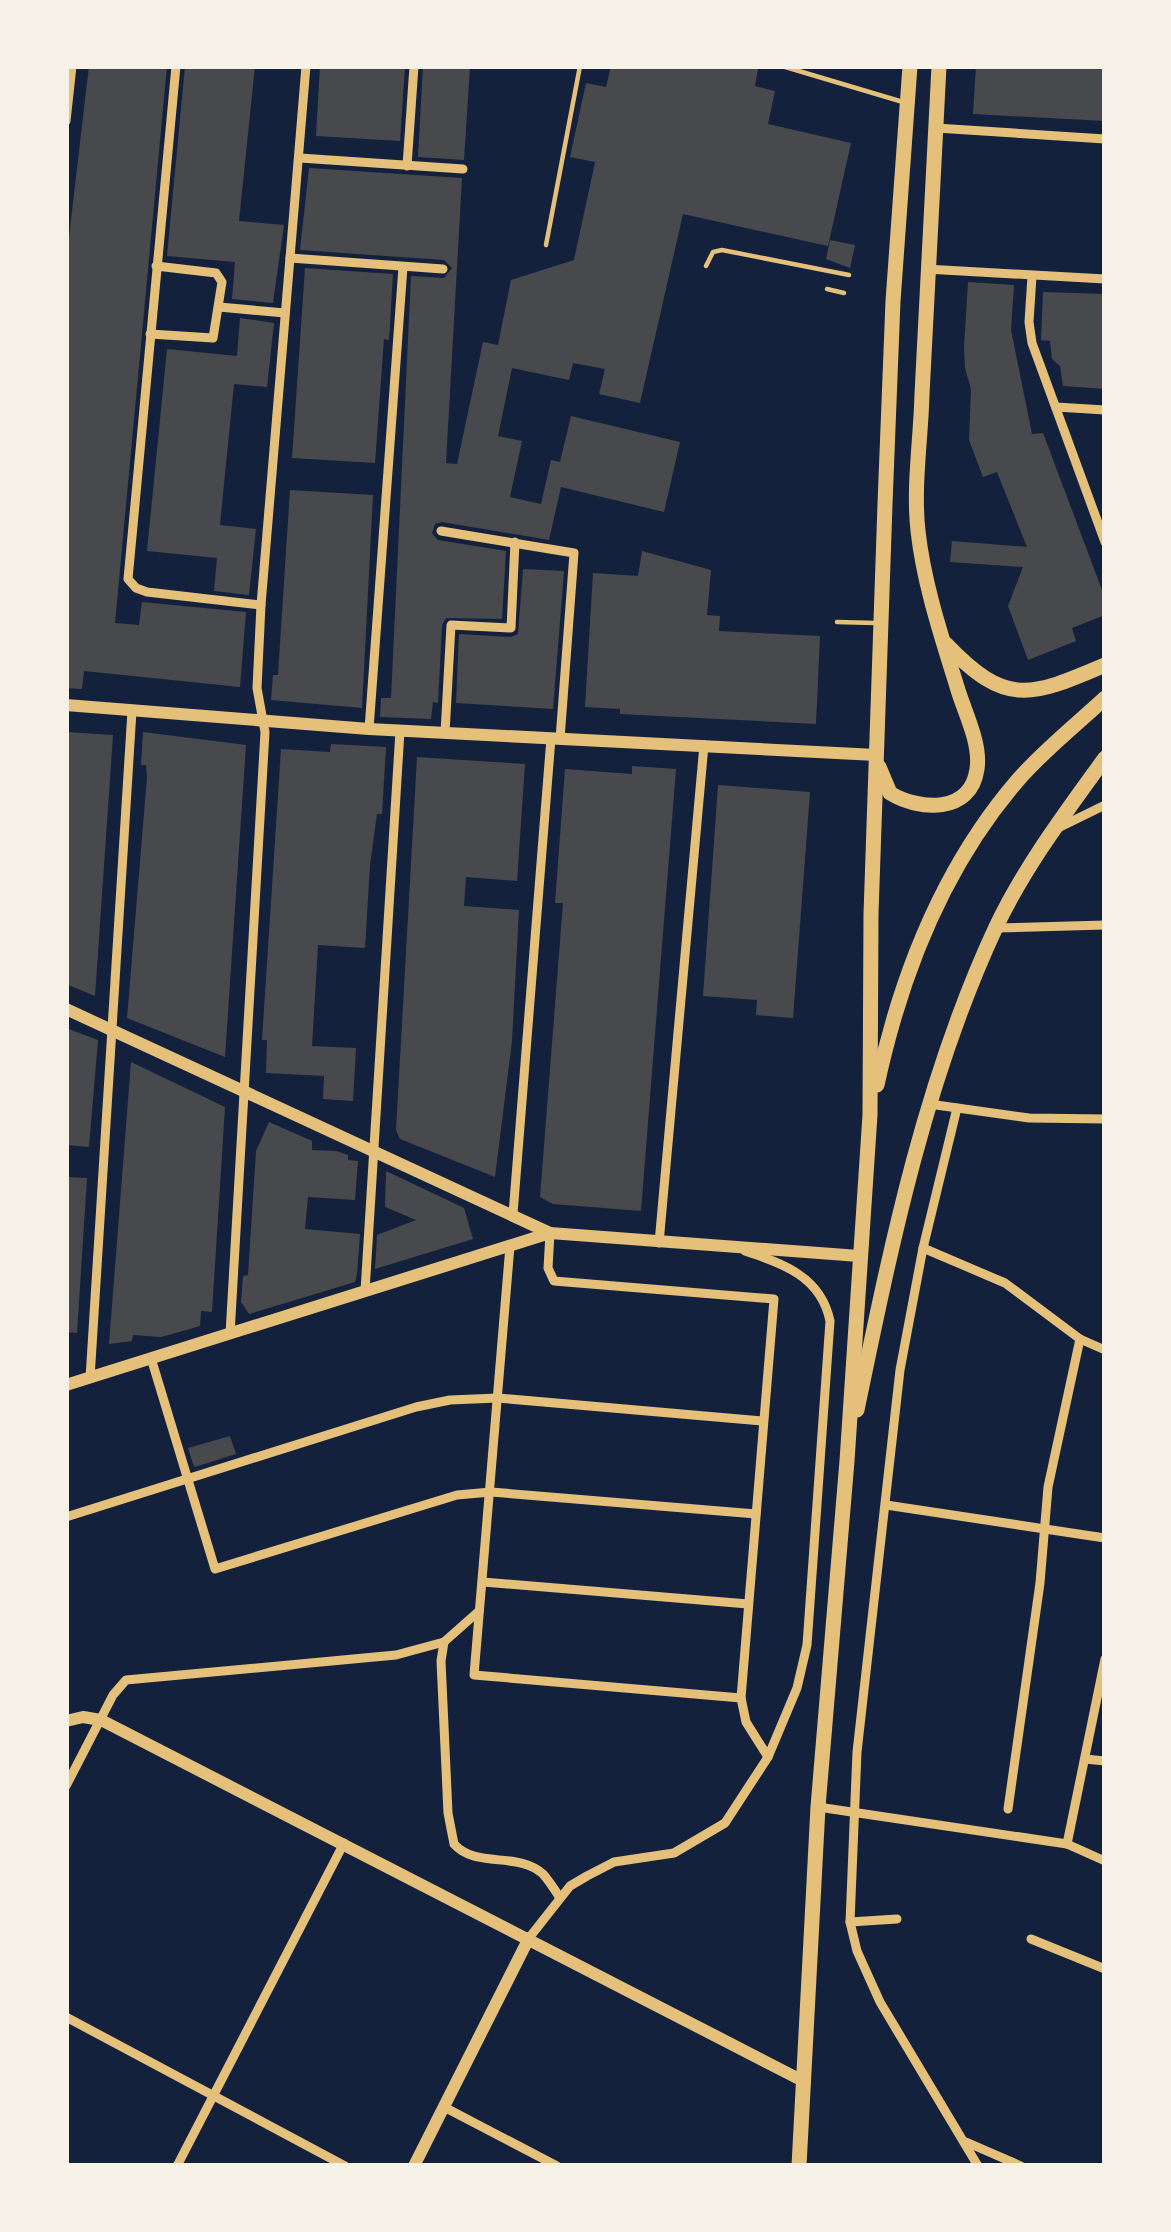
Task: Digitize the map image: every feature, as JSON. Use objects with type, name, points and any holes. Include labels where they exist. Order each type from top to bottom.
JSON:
[{"type":"main road","points":[[799,2166],[818,1807],[870,1115],[876,755],[893,302],[910,66]]},
{"type":"main road","points":[[876,755],[890,793],[914,805],[949,804],[973,782],[977,770],[974,742],[944,642],[917,525],[939,66]]},
{"type":"main road","points":[[944,642],[971,671],[1012,691],[1042,688],[1105,665]]},
{"type":"main road","points":[[870,1115],[902,985],[951,878],[1018,779],[1105,698]]},
{"type":"main road","points":[[847,1461],[875,1321],[928,1104],[951,1037],[996,928],[1052,831],[1105,758]]},
{"type":"street","points":[[66,121],[72,66]]},
{"type":"street","points":[[176,66],[127,571],[129,583],[147,592],[261,605]]},
{"type":"street","points":[[230,1334],[265,732],[257,688],[261,605],[306,66]]},
{"type":"street","points":[[407,166],[414,66]]},
{"type":"street","points":[[936,128],[1105,139]]},
{"type":"street","points":[[300,158],[463,169]]},
{"type":"street","points":[[290,258],[443,269]]},
{"type":"street","points":[[150,334],[213,338],[222,282],[219,274],[156,266]]},
{"type":"street","points":[[369,729],[403,267]]},
{"type":"street","points":[[926,269],[1105,279]]},
{"type":"street","points":[[1032,276],[1032,343],[1099,508],[1105,542]]},
{"type":"street","points":[[219,307],[284,313]]},
{"type":"street","points":[[1056,407],[1105,410]]},
{"type":"street","points":[[442,531],[574,553],[513,1214]]},
{"type":"street","points":[[445,733],[451,625],[511,628],[514,542]]},
{"type":"street","points":[[66,705],[369,729],[876,755]]},
{"type":"street","points":[[90,1378],[132,711]]},
{"type":"street","points":[[365,1291],[400,730]]},
{"type":"street","points":[[659,1243],[704,745]]},
{"type":"street","points":[[1052,831],[1105,805]]},
{"type":"street","points":[[996,928],[1105,925]]},
{"type":"street","points":[[66,1009],[550,1233],[859,1256]]},
{"type":"street","points":[[928,1104],[1029,1118],[1105,1120]]},
{"type":"street","points":[[957,1108],[899,1370],[853,1810],[850,1922],[856,1952],[880,2002],[978,2166]]},
{"type":"street","points":[[66,1385],[550,1233]]},
{"type":"street","points":[[550,1233],[548,1268],[554,1281],[774,1299],[742,1698],[746,1722],[768,1757]]},
{"type":"street","points":[[510,1246],[474,1675],[742,1698]]},
{"type":"street","points":[[923,1248],[1005,1283],[1080,1340],[1105,1350]]},
{"type":"street","points":[[414,2166],[529,1938],[560,1898],[570,1886],[614,1862],[674,1853],[712,1833],[737,1809],[768,1757],[797,1688],[807,1645],[830,1322],[825,1303],[807,1279],[784,1264],[740,1249]]},
{"type":"street","points":[[1008,1809],[1040,1583],[1043,1528],[1080,1340]]},
{"type":"street","points":[[152,1358],[215,1569],[458,1495],[491,1492],[756,1514]]},
{"type":"street","points":[[66,1517],[450,1400],[498,1398],[762,1421]]},
{"type":"street","points":[[886,1505],[1105,1538]]},
{"type":"street","points":[[483,1582],[748,1604]]},
{"type":"street","points":[[66,1786],[113,1695],[126,1680],[396,1655],[444,1642],[479,1611]]},
{"type":"street","points":[[444,1642],[441,1661],[450,1831],[463,1854],[534,1868],[560,1898]]},
{"type":"street","points":[[1068,1839],[1105,1659]]},
{"type":"street","points":[[66,1720],[100,1720],[805,2082]]},
{"type":"street","points":[[1084,1759],[1105,1761]]},
{"type":"street","points":[[818,1807],[1068,1839],[1105,1861]]},
{"type":"street","points":[[177,2166],[344,1843]]},
{"type":"street","points":[[850,1922],[897,1919]]},
{"type":"street","points":[[1030,1939],[1105,1969]]},
{"type":"street","points":[[66,2017],[345,2166]]},
{"type":"street","points":[[444,2107],[557,2166]]},
{"type":"street","points":[[964,2141],[1021,2166]]},
{"type":"lane","points":[[546,245],[580,66]]},
{"type":"lane","points":[[782,66],[908,103]]},
{"type":"lane","points":[[706,266],[713,252],[722,250],[849,275]]},
{"type":"lane","points":[[827,290],[844,293]]},
{"type":"lane","points":[[838,622],[881,623]]},
{"type":"building","points":[[89,66],[167,66],[115,623],[139,625],[142,602],[246,612],[240,687],[84,671],[82,689],[66,688],[66,262]]},
{"type":"building","points":[[185,66],[255,66],[239,221],[284,225],[273,303],[232,299],[235,262],[167,256]]},
{"type":"building","points":[[320,66],[405,66],[400,141],[316,136]]},
{"type":"building","points":[[423,66],[470,66],[464,160],[418,157]]},
{"type":"building","points":[[611,66],[758,69],[755,86],[775,91],[768,124],[851,143],[828,246],[683,214],[640,403],[599,394],[605,369],[573,363],[569,380],[512,368],[498,436],[522,441],[510,497],[541,504],[551,460],[560,462],[571,416],[680,442],[664,512],[561,487],[549,540],[435,524],[432,533],[438,540],[506,551],[502,619],[446,618],[438,703],[433,702],[431,719],[380,717],[381,698],[391,698],[411,276],[444,278],[452,268],[444,260],[300,250],[309,168],[462,178],[446,463],[457,464],[483,342],[498,345],[511,280],[574,260],[595,162],[570,157],[586,83],[606,87]]},
{"type":"building","points":[[976,66],[1105,66],[1105,121],[973,114]]},
{"type":"building","points":[[830,240],[855,245],[850,268],[826,259]]},
{"type":"building","points":[[305,268],[393,274],[375,463],[292,458]]},
{"type":"building","points":[[968,282],[1014,285],[1011,330],[1032,434],[1043,433],[1105,598],[1105,615],[1072,628],[1076,641],[1028,660],[1008,606],[1023,567],[950,562],[952,541],[1027,547],[997,472],[983,477],[969,440],[971,389],[964,347]]},
{"type":"building","points":[[1043,292],[1105,294],[1105,389],[1063,386],[1050,341],[1041,340]]},
{"type":"building","points":[[240,318],[274,323],[267,387],[234,384],[220,525],[256,529],[249,595],[214,591],[217,558],[147,551],[167,349],[237,356]]},
{"type":"building","points":[[290,490],[373,495],[362,708],[271,700],[273,675],[278,675]]},
{"type":"building","points":[[642,551],[711,570],[707,615],[720,616],[719,631],[820,636],[816,724],[620,714],[620,709],[585,707],[593,573],[638,576]]},
{"type":"building","points":[[523,569],[564,571],[553,709],[456,703],[459,634],[518,634]]},
{"type":"building","points":[[66,732],[113,735],[95,996],[66,984]]},
{"type":"building","points":[[143,732],[246,745],[225,1057],[127,1018],[147,777],[146,765],[141,765]]},
{"type":"building","points":[[331,744],[386,747],[382,814],[377,814],[370,865],[365,948],[318,945],[312,1046],[356,1048],[353,1101],[323,1099],[324,1076],[266,1073],[267,1040],[262,1040],[281,749],[330,752]]},
{"type":"building","points":[[417,757],[525,764],[517,881],[466,877],[464,906],[519,910],[512,1041],[495,1177],[400,1139],[396,1130]]},
{"type":"building","points":[[632,766],[676,769],[641,1211],[553,1204],[540,1197],[563,903],[555,903],[565,769],[632,774]]},
{"type":"building","points":[[718,785],[810,792],[793,1018],[756,1015],[757,1000],[703,996]]},
{"type":"building","points":[[66,1028],[98,1040],[89,1147],[66,1145]]},
{"type":"building","points":[[131,1062],[225,1107],[212,1312],[201,1311],[200,1326],[161,1337],[133,1335],[132,1341],[109,1344]]},
{"type":"building","points":[[269,1122],[312,1141],[312,1150],[336,1151],[358,1161],[355,1200],[308,1197],[305,1229],[360,1234],[357,1274],[355,1282],[249,1314],[241,1302],[243,1276],[248,1275],[256,1151]]},
{"type":"building","points":[[386,1171],[464,1208],[473,1239],[375,1269],[377,1235],[416,1220],[385,1207]]},
{"type":"building","points":[[66,1177],[87,1178],[77,1333],[66,1332]]},
{"type":"building","points":[[230,1436],[236,1454],[195,1467],[188,1448]]}]
